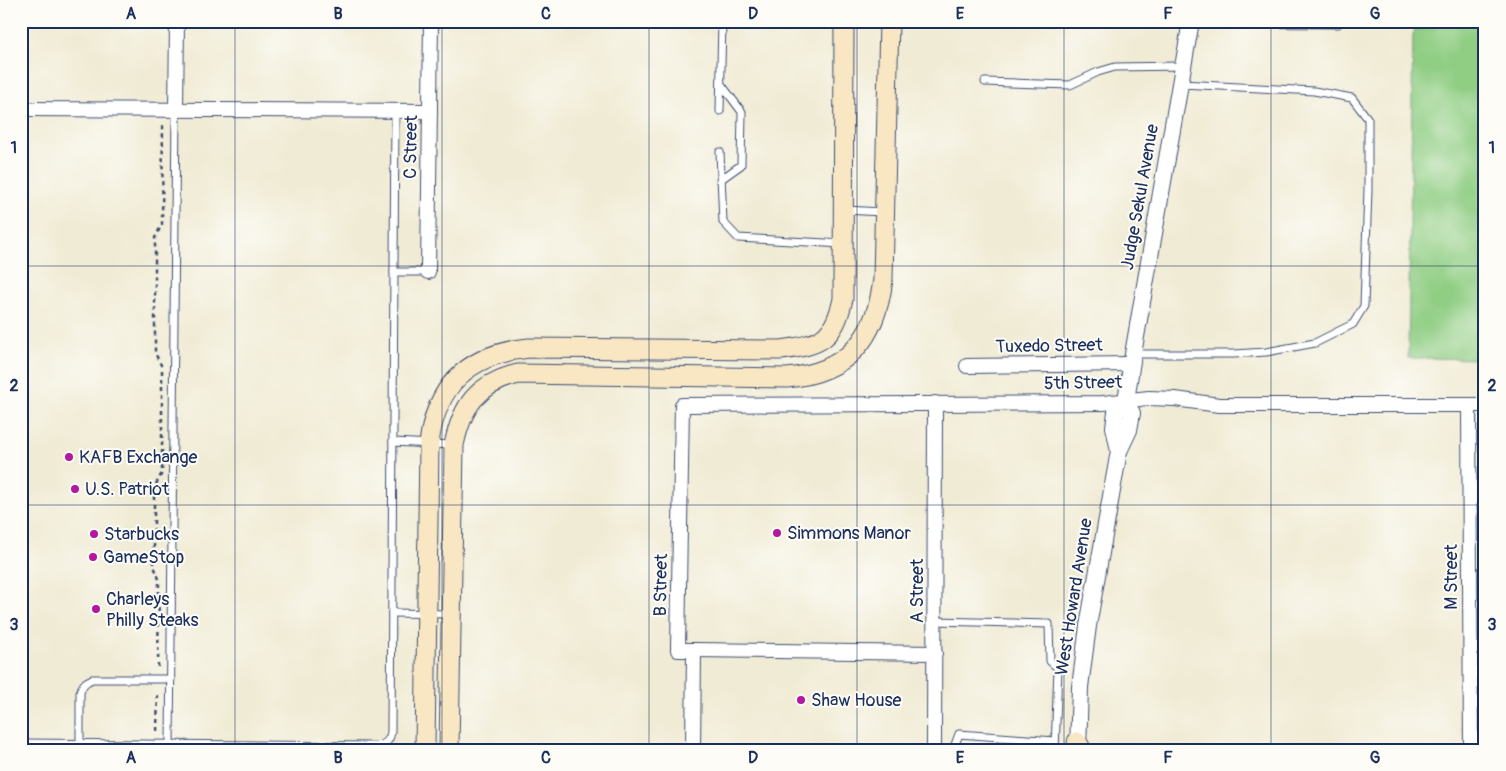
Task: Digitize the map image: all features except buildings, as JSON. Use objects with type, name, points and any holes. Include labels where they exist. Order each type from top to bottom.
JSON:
[{"type":"main road","points":[[425,749],[429,444],[431,425],[439,402],[449,386],[476,363],[493,355],[513,350],[529,348],[781,350],[797,348],[823,339],[832,330],[840,315],[843,299],[844,21]]},
{"type":"main road","points":[[449,749],[454,445],[463,412],[471,400],[488,386],[502,378],[518,374],[787,378],[803,376],[829,368],[844,360],[867,334],[876,317],[881,299],[889,21]]},
{"type":"street","points":[[170,111],[177,21]]},
{"type":"street","name":"C Street","points":[[428,272],[431,21]]},
{"type":"street","name":"Judge Sekul Avenue","points":[[1132,366],[1191,22]]},
{"type":"street","points":[[21,109],[430,111]]},
{"type":"street","name":"Tuxedo Street","points":[[967,366],[1132,366]]},
{"type":"street","name":"West Howard Avenue","points":[[1079,747],[1080,687],[1088,626],[1118,451],[1129,430],[1132,413],[1126,401],[1132,366]]},
{"type":"street","name":"5th Street","points":[[682,405],[1103,403],[1149,398],[1175,399],[1219,405],[1485,405]]},
{"type":"street","name":"A Street","points":[[934,750],[935,403]]},
{"type":"street","name":"B Street","points":[[682,405],[678,650],[694,650]]},
{"type":"street","name":"M Street","points":[[1469,405],[1471,750]]},
{"type":"street","points":[[693,750],[694,650],[935,653]]},
{"type":"lane","points":[[720,111],[722,21]]},
{"type":"lane","points":[[1191,22],[1338,24]]},
{"type":"lane","points":[[985,82],[1070,85],[1098,72],[1115,67],[1183,66]]},
{"type":"lane","points":[[720,180],[741,165],[742,130],[742,112],[721,84]]},
{"type":"lane","points":[[1132,366],[1266,352],[1315,343],[1353,324],[1364,306],[1368,190],[1368,119],[1352,98],[1314,91],[1180,84]]},
{"type":"lane","points":[[170,111],[170,744]]},
{"type":"lane","points":[[21,743],[377,746],[386,743],[391,732],[394,111]]},
{"type":"lane","points":[[720,152],[723,222],[738,238],[844,244]]},
{"type":"lane","points":[[844,210],[885,212]]},
{"type":"lane","points":[[394,272],[428,272]]},
{"type":"lane","points":[[393,442],[454,445]]},
{"type":"lane","points":[[392,613],[451,614]]},
{"type":"lane","points":[[935,621],[1049,624],[1050,661],[1058,668],[1055,750]]},
{"type":"lane","points":[[80,744],[80,693],[84,684],[88,681],[92,679],[171,679]]},
{"type":"lane","points":[[953,750],[959,734],[1055,741]]},
{"type":"path","points":[[21,24],[86,23],[88,21]]},
{"type":"path","points":[[158,667],[160,579],[154,566],[154,488],[162,473],[162,367],[155,353],[155,238],[162,224],[170,111]]},
{"type":"path","points":[[157,731],[158,691]]},
{"type":"green space","points":[[1420,21],[1485,21],[1485,359],[1408,358],[1413,34]]},
{"type":"place","name":"KAFB Exchange","points":[[69,457]]},
{"type":"place","name":"U.S. Patriot","points":[[75,489]]},
{"type":"place","name":"Simmons Manor","points":[[777,533]]},
{"type":"place","name":"Starbucks","points":[[94,534]]},
{"type":"place","name":"GameStop","points":[[93,557]]},
{"type":"place","name":"Charleys Philly Steaks","points":[[96,609]]},
{"type":"place","name":"Shaw House","points":[[801,700]]}]
